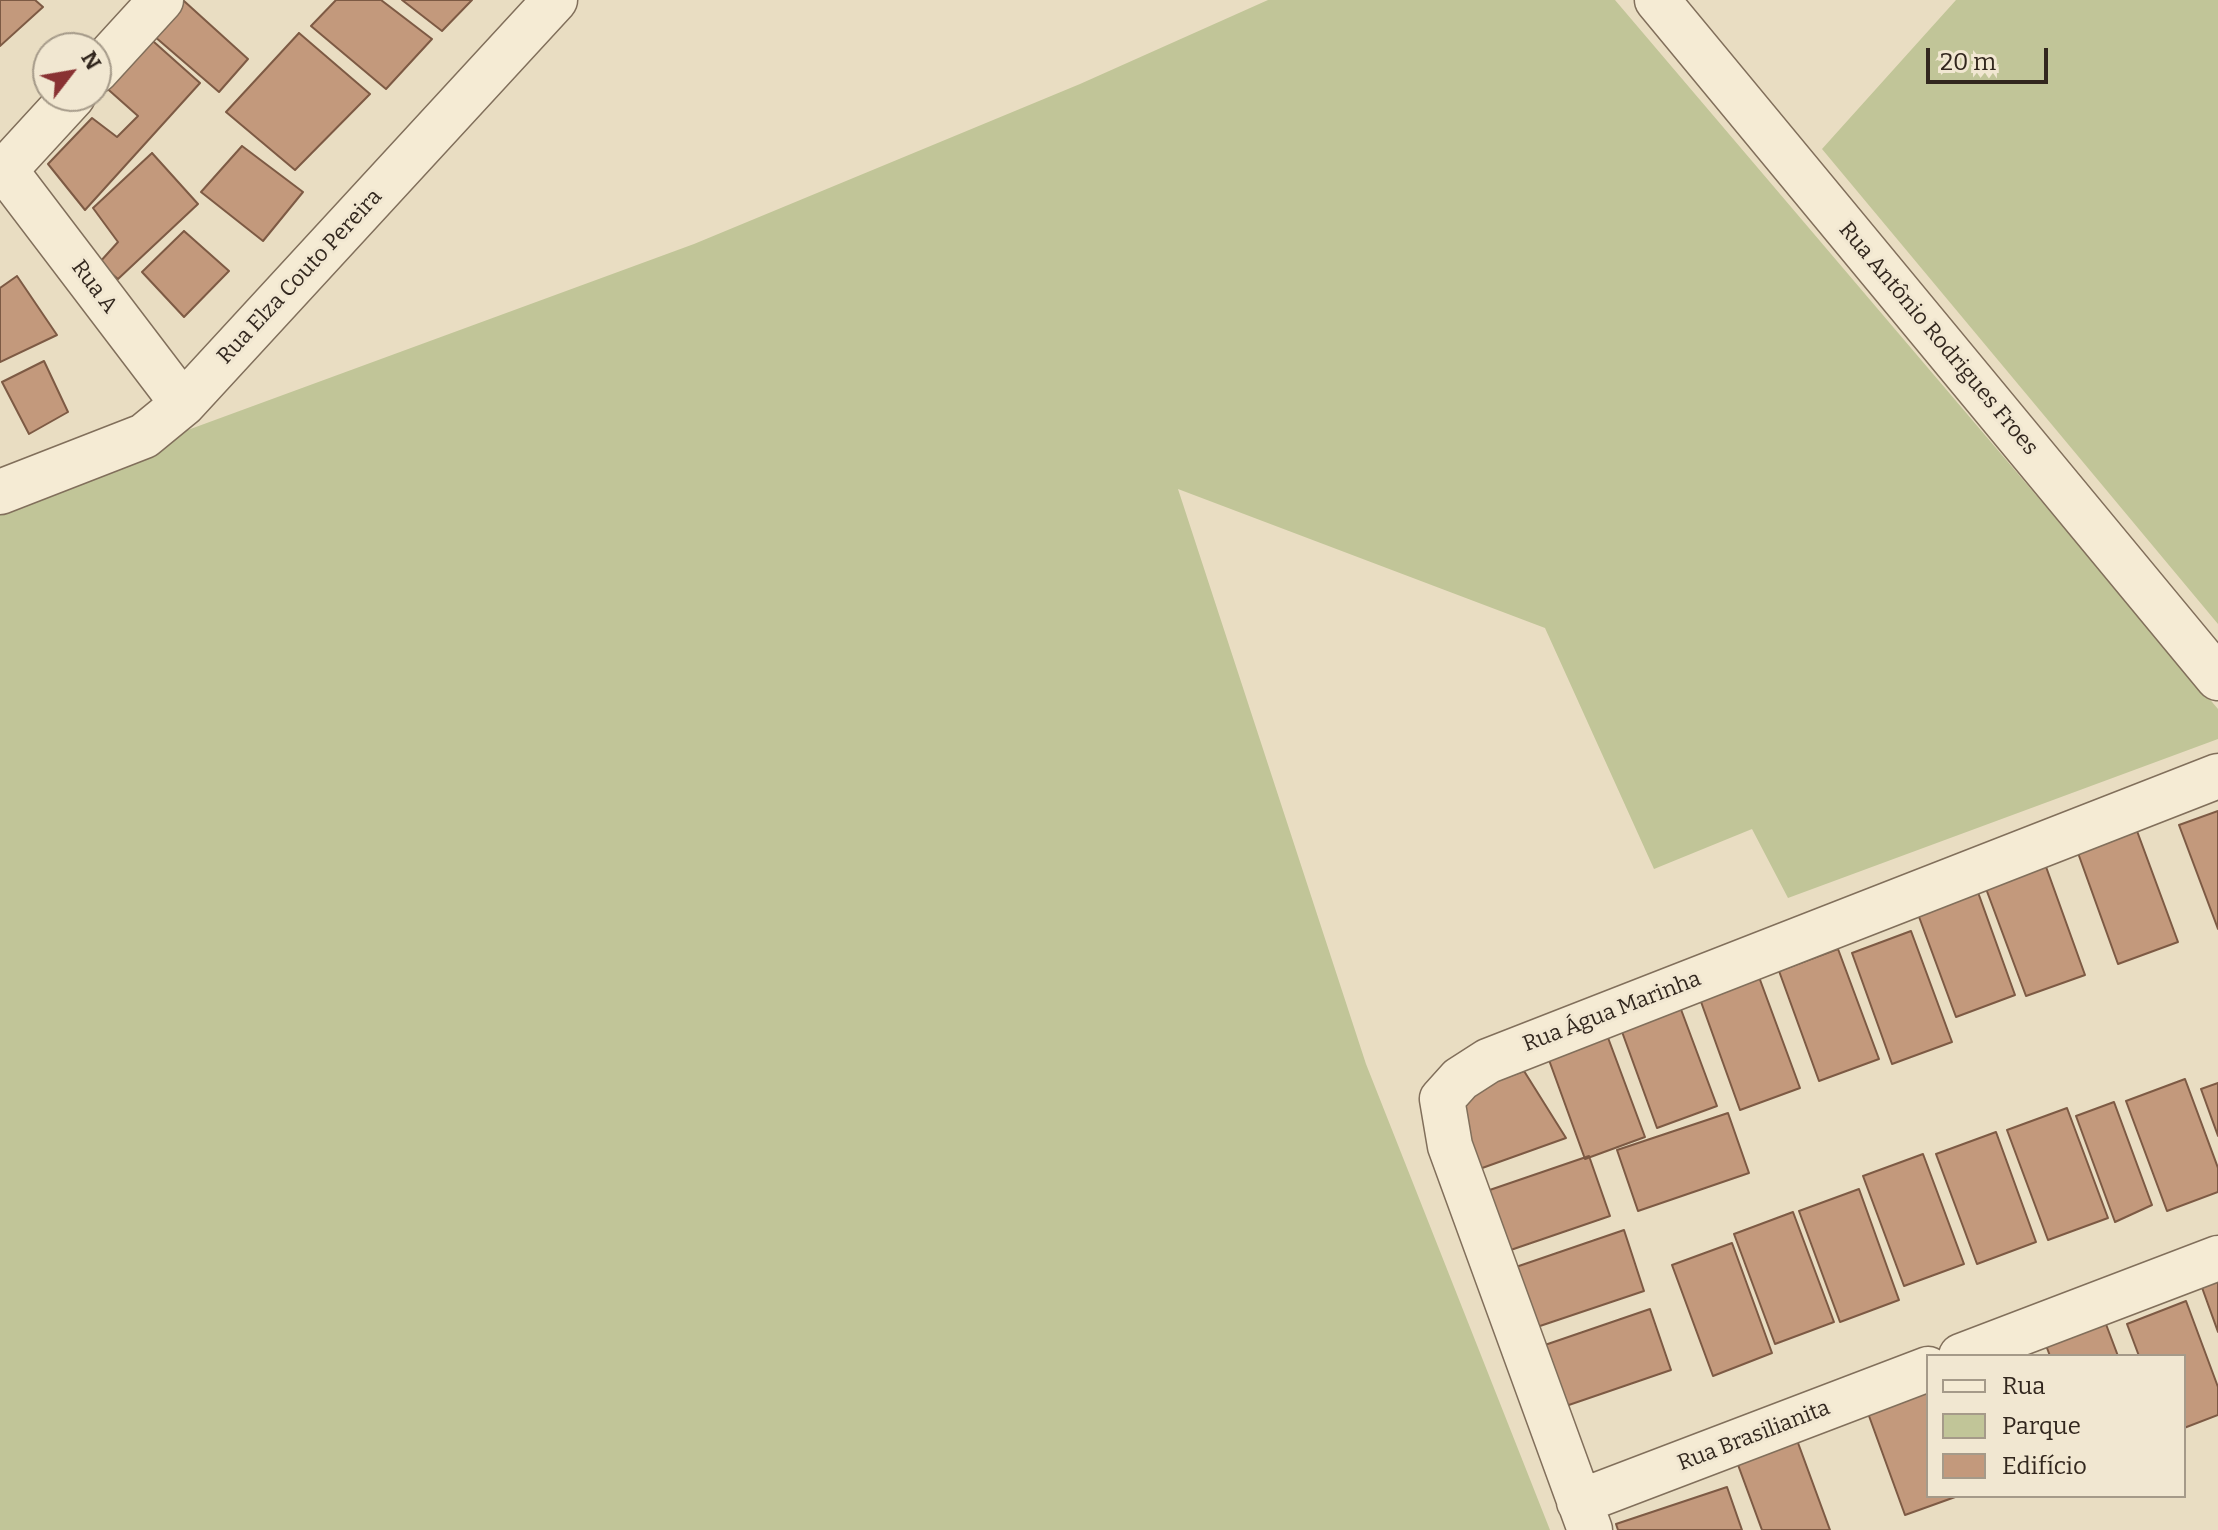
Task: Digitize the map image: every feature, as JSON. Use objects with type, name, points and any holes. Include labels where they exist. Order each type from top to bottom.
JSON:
[{"type":"street","points":[[112,54],[161,0]]},
{"type":"street","name":"Rua Elza Couto Pereira","points":[[0,492],[144,436],[183,404],[555,0]]},
{"type":"street","name":"Rua Antônio Rodrigues Froes","points":[[1657,0],[2218,678]]},
{"type":"street","points":[[3,170],[58,112]]},
{"type":"street","name":"Rua A","points":[[3,170],[183,404]]},
{"type":"street","name":"Rua Água Marinha","points":[[1584,1516],[1450,1146],[1442,1099],[1460,1079],[1488,1061],[2218,776]]},
{"type":"street","points":[[1966,1354],[2218,1258]]},
{"type":"street","name":"Rua Brasilianita","points":[[1584,1516],[1926,1370]]},
{"type":"green space","points":[[1268,0],[1615,0],[2218,709],[2218,739],[1788,898],[1752,829],[1654,869],[1545,628],[1178,489],[1366,1064],[1550,1530],[0,1530],[0,503],[185,431],[694,244],[1080,84]]},
{"type":"green space","points":[[1956,0],[2218,0],[2218,624],[1822,149]]},
{"type":"building","points":[[0,0],[35,0],[43,7],[0,46]]},
{"type":"building","points":[[336,0],[381,0],[432,39],[386,89],[311,26]]},
{"type":"building","points":[[402,0],[472,0],[442,31]]},
{"type":"building","points":[[184,1],[248,59],[219,92],[154,36]]},
{"type":"building","points":[[299,33],[370,94],[295,170],[226,112]]},
{"type":"building","points":[[145,34],[200,83],[85,210],[48,164],[92,118],[117,137],[138,116],[112,93],[112,72]]},
{"type":"building","points":[[242,146],[303,192],[263,241],[201,192]]},
{"type":"building","points":[[152,153],[198,204],[118,279],[99,263],[118,242],[93,208]]},
{"type":"building","points":[[184,231],[229,271],[184,317],[142,272]]},
{"type":"building","points":[[17,276],[57,335],[0,362],[0,288]]},
{"type":"building","points":[[44,361],[68,412],[29,434],[2,382]]},
{"type":"building","points":[[2218,811],[2218,929],[2179,825]]},
{"type":"building","points":[[2137,831],[2178,942],[2118,964],[2078,853]]},
{"type":"building","points":[[2045,864],[2085,975],[2026,996],[1985,886]]},
{"type":"building","points":[[1975,884],[2015,995],[1956,1017],[1915,906]]},
{"type":"building","points":[[1911,931],[1952,1042],[1892,1064],[1852,953]]},
{"type":"building","points":[[1838,949],[1879,1059],[1819,1081],[1779,971]]},
{"type":"building","points":[[1759,977],[1800,1088],[1740,1110],[1700,999]]},
{"type":"building","points":[[1676,996],[1717,1106],[1657,1128],[1617,1018]]},
{"type":"building","points":[[1604,1027],[1645,1137],[1585,1159],[1545,1049]]},
{"type":"building","points":[[1524,1071],[1566,1138],[1471,1172],[1464,1092]]},
{"type":"building","points":[[2185,1079],[2218,1168],[2218,1192],[2167,1211],[2126,1101]]},
{"type":"building","points":[[2218,1083],[2218,1136],[2201,1089]]},
{"type":"building","points":[[2114,1102],[2152,1205],[2115,1222],[2076,1116]]},
{"type":"building","points":[[2067,1108],[2108,1218],[2048,1240],[2007,1130]]},
{"type":"building","points":[[1728,1113],[1749,1173],[1638,1211],[1617,1150]]},
{"type":"building","points":[[1996,1132],[2036,1242],[1977,1264],[1936,1154]]},
{"type":"building","points":[[1923,1154],[1964,1264],[1904,1286],[1863,1176]]},
{"type":"building","points":[[1589,1156],[1610,1216],[1499,1254],[1478,1194]]},
{"type":"building","points":[[1859,1189],[1899,1300],[1840,1322],[1799,1211]]},
{"type":"building","points":[[1793,1212],[1834,1322],[1775,1344],[1734,1234]]},
{"type":"building","points":[[1624,1230],[1644,1291],[1534,1328],[1513,1268]]},
{"type":"building","points":[[1732,1243],[1772,1353],[1713,1376],[1672,1265]]},
{"type":"building","points":[[2218,1275],[2218,1332],[2200,1282]]},
{"type":"building","points":[[2186,1301],[2218,1387],[2218,1415],[2186,1427],[2186,1354],[2138,1354],[2127,1324]]},
{"type":"building","points":[[1650,1309],[1671,1370],[1560,1408],[1539,1347]]},
{"type":"building","points":[[2104,1319],[2117,1354],[2049,1354],[2044,1340]]},
{"type":"building","points":[[1924,1382],[1926,1498],[1952,1498],[1905,1515],[1865,1405]]},
{"type":"building","points":[[1794,1432],[1830,1530],[1762,1530],[1734,1454]]},
{"type":"building","points":[[1727,1487],[1742,1530],[1618,1530],[1616,1524]]}]
